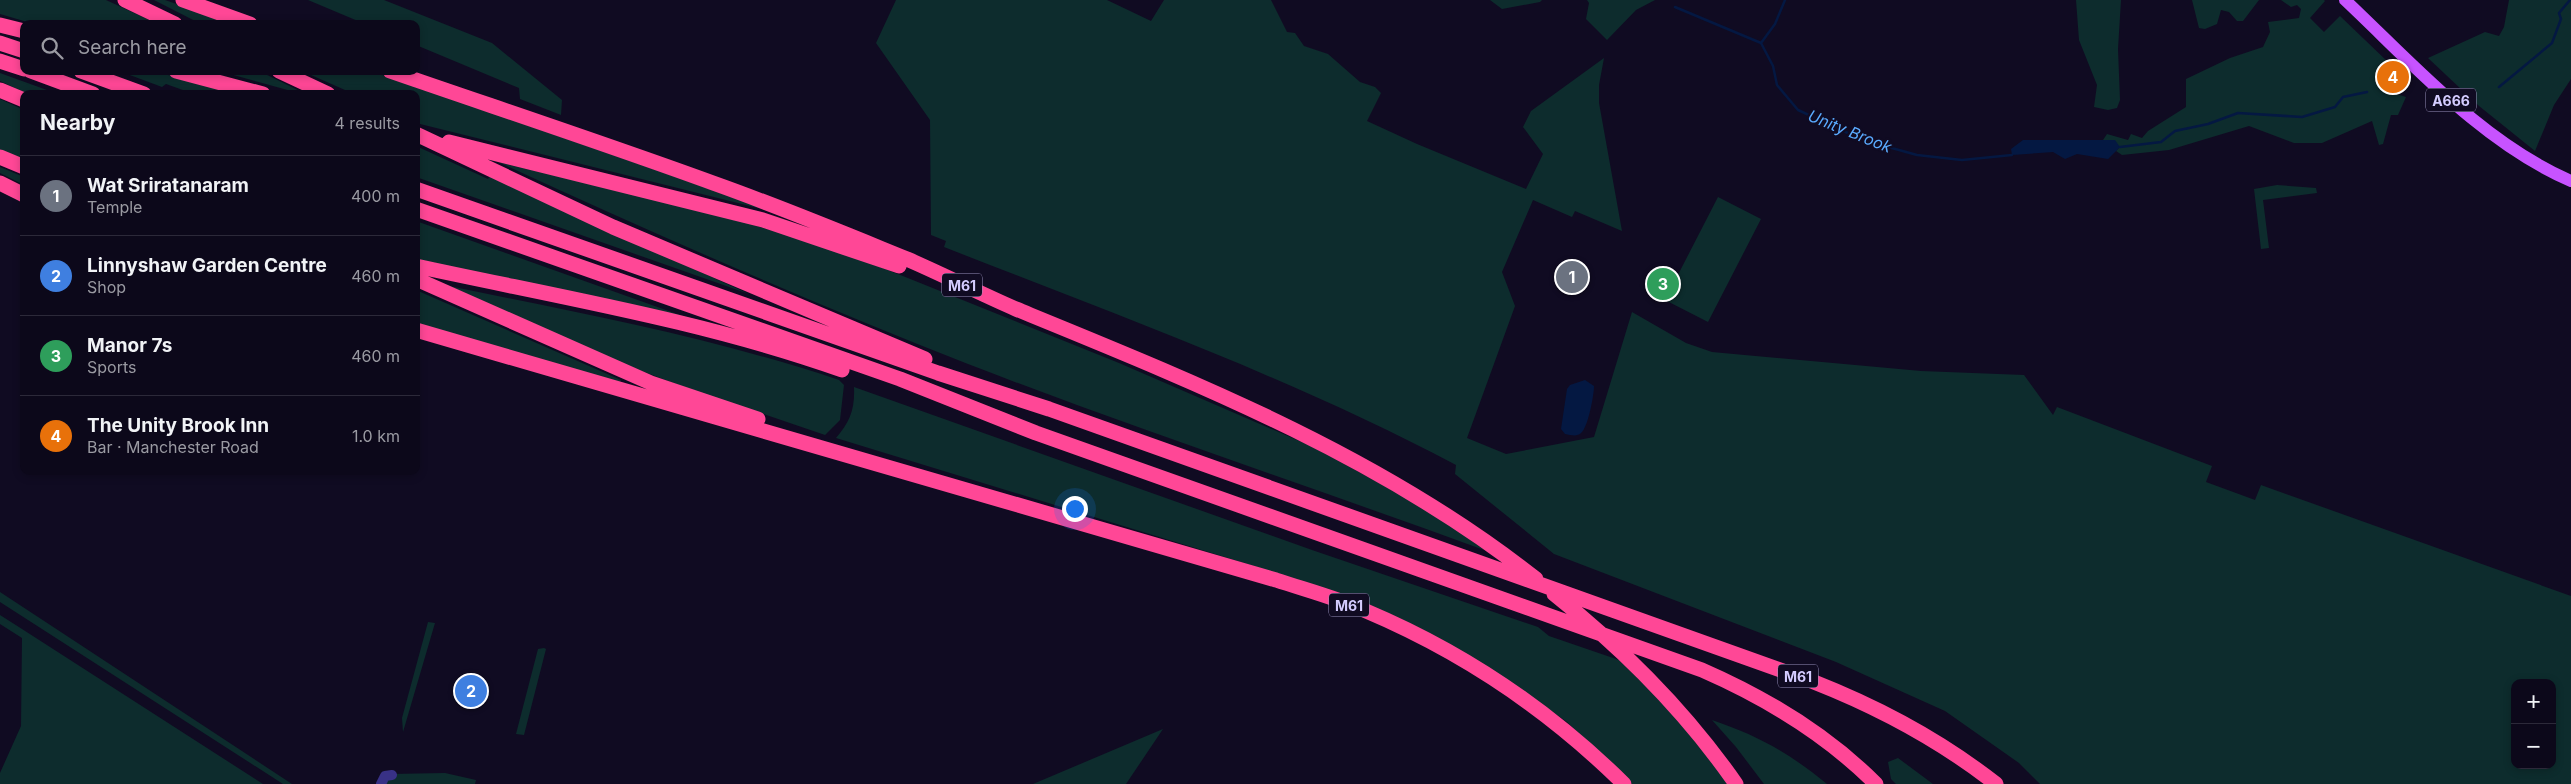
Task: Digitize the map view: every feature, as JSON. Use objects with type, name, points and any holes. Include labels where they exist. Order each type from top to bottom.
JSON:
[{"type":"highway","points":[[125,0],[167,20]]},
{"type":"highway","points":[[183,0],[239,20]]},
{"type":"highway","points":[[0,25],[20,30]]},
{"type":"highway","points":[[0,43],[20,50]]},
{"type":"highway","points":[[0,60],[20,68]]},
{"type":"highway","points":[[42,75],[82,90]]},
{"type":"highway","points":[[92,75],[133,90]]},
{"type":"highway","points":[[191,75],[248,90]]},
{"type":"highway","points":[[288,75],[319,90]]},
{"type":"highway","name":"M61","points":[[402,75],[713,183],[908,260],[989,297],[1202,387],[1308,437],[1389,479],[1507,556],[1562,600],[1634,666],[1691,726],[1736,784]]},
{"type":"highway","points":[[0,90],[20,98]]},
{"type":"highway","name":"M61","points":[[420,135],[763,220],[989,297]]},
{"type":"highway","name":"M61","points":[[420,136],[613,227],[1049,409]]},
{"type":"highway","points":[[0,157],[20,165]]},
{"type":"highway","points":[[0,183],[20,193]]},
{"type":"highway","name":"M61","points":[[420,190],[929,370],[1049,409],[1846,694],[1881,710],[1947,748],[1996,784]]},
{"type":"highway","name":"M61","points":[[420,210],[900,380],[1036,433],[1708,673],[1761,698],[1800,722],[1846,756],[1876,784]]},
{"type":"highway","name":"M61","points":[[420,276],[731,337],[829,366],[1036,433]]},
{"type":"highway","name":"M61","points":[[420,276],[651,383],[1032,509]]},
{"type":"highway","name":"M61","points":[[420,331],[1276,580],[1365,610],[1442,646],[1524,697],[1582,744],[1624,784]]},
{"type":"main road","name":"A666","points":[[2345,0],[2422,73],[2481,125],[2532,161],[2571,181]]},
{"type":"street","points":[[381,784],[386,776],[392,775]]},
{"type":"green space","points":[[0,0],[106,0],[149,20],[20,20],[0,14]]},
{"type":"green space","points":[[154,0],[165,0],[222,20],[193,20]]},
{"type":"green space","points":[[308,0],[384,0],[492,43],[562,100],[561,115],[520,99],[519,88],[420,47],[420,20],[356,20]]},
{"type":"green space","points":[[896,0],[1107,0],[1151,21],[1164,0],[1271,0],[1287,32],[1295,33],[1304,46],[1328,54],[1360,82],[1375,87],[1381,93],[1367,121],[1526,189],[1543,154],[1523,127],[1531,111],[1604,58],[1599,85],[1599,103],[1622,231],[1575,211],[1572,217],[1533,200],[1502,272],[1515,306],[1467,438],[1506,454],[1594,437],[1632,312],[1686,343],[1712,352],[1921,371],[2024,375],[2053,415],[2057,407],[2212,466],[2206,482],[2255,500],[2261,485],[2571,596],[2571,784],[2040,784],[2019,763],[1945,711],[1836,662],[1554,554],[1455,474],[1456,465],[1394,433],[1203,349],[944,247],[946,241],[931,235],[930,120],[876,43]]},
{"type":"green space","points":[[1490,0],[1542,0],[1540,2],[1502,9]]},
{"type":"green space","points":[[1587,0],[1655,0],[1636,10],[1607,40],[1586,19],[1589,3]]},
{"type":"green space","points":[[2076,0],[2121,0],[2118,49],[2120,100],[2117,108],[2108,110],[2094,107],[2097,85],[2079,40]]},
{"type":"green space","points":[[2192,0],[2259,0],[2243,21],[2237,21],[2229,12],[2221,10],[2217,24],[2205,29],[2199,28]]},
{"type":"green space","points":[[2281,0],[2324,0],[2310,18],[2324,32],[2340,16],[2389,63],[2375,78],[2387,91],[2406,97],[2398,115],[2391,115],[2383,144],[2379,145],[2372,121],[2322,143],[2294,143],[2249,126],[2169,150],[2122,155],[2116,151],[2120,147],[2103,140],[2107,134],[2128,140],[2131,134],[2142,138],[2148,131],[2186,107],[2186,79],[2230,58],[2263,47],[2270,32],[2268,22],[2299,18],[2301,9],[2297,5],[2291,7]]},
{"type":"green space","points":[[2509,0],[2571,0],[2571,79],[2554,105],[2535,151],[2479,106],[2428,58],[2485,32],[2499,36],[2504,27]]},
{"type":"green space","points":[[0,73],[47,90],[20,90],[0,81]]},
{"type":"green space","points":[[130,75],[168,75],[224,90],[183,90],[166,84],[162,87]]},
{"type":"green space","points":[[233,75],[267,75],[298,90],[288,90]]},
{"type":"green space","points":[[311,75],[383,75],[770,211],[420,124],[420,90],[345,90]]},
{"type":"green space","points":[[0,99],[20,108],[20,158],[0,150]]},
{"type":"green space","points":[[420,148],[488,179],[490,176],[749,294],[420,178]]},
{"type":"green space","points":[[498,162],[728,217],[853,256],[1119,363],[1311,446],[1438,515],[1484,550],[1096,412],[968,364],[731,266]]},
{"type":"green space","points":[[0,167],[20,175],[20,183],[0,173]]},
{"type":"green space","points":[[2277,185],[2316,188],[2317,193],[2263,200],[2269,248],[2261,249],[2254,189]]},
{"type":"green space","points":[[1718,197],[1761,219],[1708,322],[1665,300]]},
{"type":"green space","points":[[420,222],[708,325],[420,260]]},
{"type":"green space","points":[[449,286],[694,338],[839,380],[844,385],[840,420],[825,435],[681,386],[621,363]]},
{"type":"green space","points":[[420,292],[621,380],[620,383],[420,326]]},
{"type":"green space","points":[[854,387],[1312,550],[1538,627],[1549,636],[1619,660],[1689,728],[1732,784],[1632,784],[1567,722],[1500,675],[1254,566],[836,438],[851,415],[854,402]]},
{"type":"green space","points":[[0,592],[292,784],[283,784],[0,602]]},
{"type":"green space","points":[[0,615],[263,784],[0,784],[0,773],[21,726],[22,638],[0,624]]},
{"type":"green space","points":[[428,622],[435,623],[403,732],[402,718]]},
{"type":"green space","points":[[538,649],[546,649],[524,735],[516,734]]},
{"type":"green space","points":[[1712,720],[1744,732],[1773,746],[1800,763],[1827,784],[1764,784],[1736,747]]},
{"type":"green space","points":[[1163,729],[1126,784],[1033,784]]},
{"type":"green space","points":[[1898,758],[1933,784],[1896,784],[1891,779],[1888,762]]},
{"type":"green space","points":[[445,773],[476,780],[475,784],[377,784],[391,774]]},
{"type":"water","points":[[2023,140],[2115,140],[2120,147],[2108,159],[2077,154],[2065,159],[2053,152],[2012,155],[2011,149]]},
{"type":"water","points":[[1585,380],[1594,386],[1592,404],[1586,425],[1584,430],[1578,435],[1565,434],[1561,429],[1567,389],[1570,385]]},
{"type":"waterway","points":[[1761,43],[1775,24],[1785,0]]},
{"type":"waterway","name":"Unity Brook","points":[[2499,87],[2552,43],[2561,19],[2559,13],[2570,0]]},
{"type":"waterway","name":"Unity Brook","points":[[1675,7],[1761,43],[1773,66],[1777,85],[1798,110],[1863,140],[1917,155],[1962,160],[2012,155]]},
{"type":"waterway","name":"Unity Brook","points":[[2120,147],[2161,142],[2175,131],[2208,124],[2238,113],[2302,117],[2335,107],[2343,97],[2367,92]]},
{"type":"place","name":"The Unity Brook Inn","points":[[2393,77]]},
{"type":"place","name":"Wat Sriratanaram","points":[[1572,277]]},
{"type":"place","name":"Manor 7s","points":[[1663,284]]},
{"type":"place","name":"Linnyshaw Garden Centre","points":[[471,691]]}]
